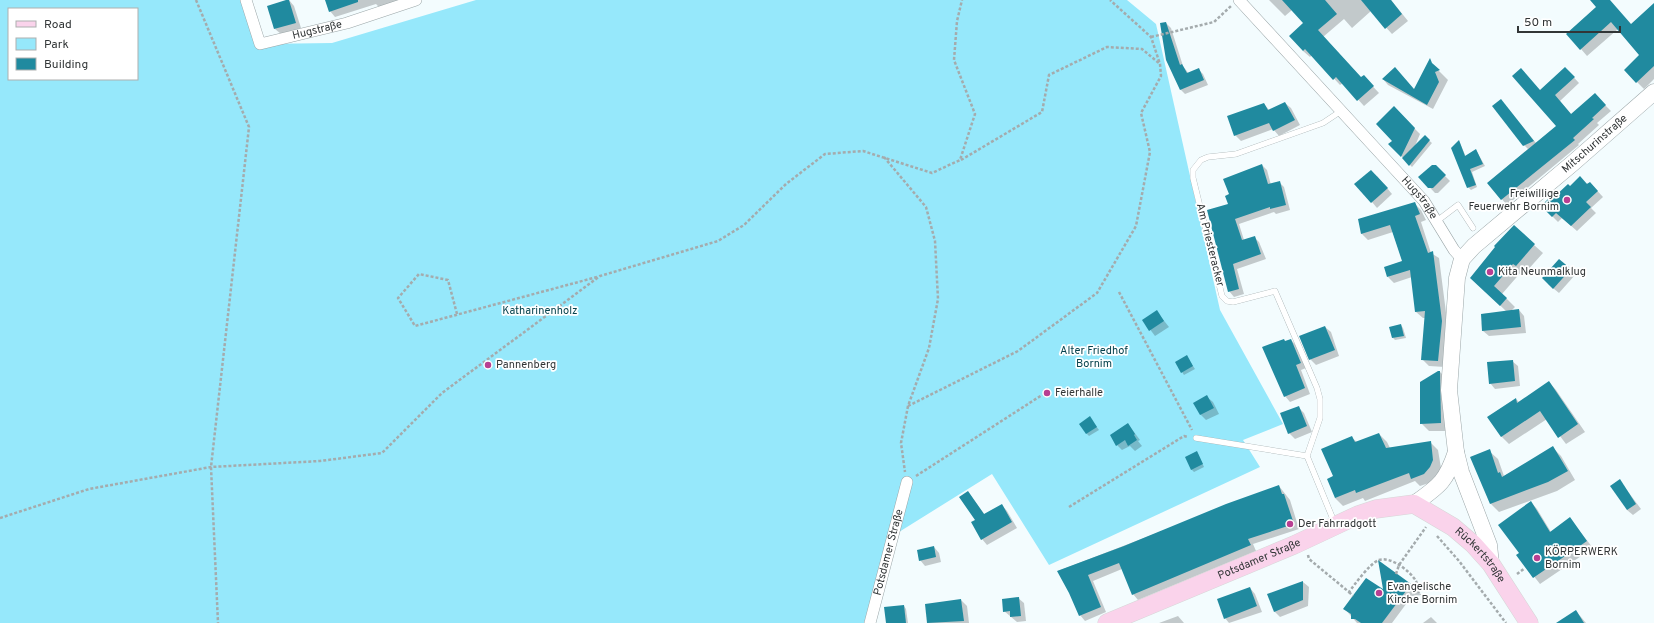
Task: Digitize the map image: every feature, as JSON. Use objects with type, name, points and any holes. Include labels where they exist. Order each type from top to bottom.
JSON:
[{"type":"main road","name":"Mitschurinstraße","points":[[1462,259],[1474,246],[1573,163],[1654,92]]},
{"type":"main road","points":[[1462,259],[1457,278],[1449,390],[1456,452],[1489,545],[1491,564]]},
{"type":"main road","points":[[1414,504],[1444,481],[1451,468],[1456,452]]},
{"type":"main road","name":"Potsdamer Straße","points":[[1107,623],[1376,510],[1414,504]]},
{"type":"main road","name":"Rückertstraße","points":[[1414,504],[1453,527],[1473,544],[1491,564],[1529,623]]},
{"type":"street","name":"Hugstraße","points":[[246,0],[260,44],[347,23],[416,0]]},
{"type":"street","name":"Hugstraße","points":[[1235,3],[1341,111],[1424,201],[1454,250],[1462,259]]},
{"type":"street","name":"Potsdamer Straße","points":[[870,623],[907,482]]},
{"type":"lane","name":"Am Priesteracker","points":[[1307,456],[1320,418],[1321,408],[1317,388],[1275,291],[1233,302],[1227,301],[1222,296],[1193,178],[1193,170],[1201,160],[1208,157],[1236,154],[1323,124],[1341,111]]},
{"type":"lane","points":[[1437,221],[1458,205],[1473,228]]},
{"type":"lane","points":[[1196,438],[1307,456],[1335,526]]},
{"type":"path","points":[[196,0],[250,127],[211,467],[218,623]]},
{"type":"path","points":[[960,160],[975,114],[954,60],[957,21],[962,0]]},
{"type":"path","points":[[908,406],[1018,351],[1098,293],[1136,226],[1150,152],[1141,113],[1160,76],[1160,64],[1151,37],[1110,0]]},
{"type":"path","points":[[1151,37],[1214,22],[1235,3]]},
{"type":"path","points":[[457,314],[448,280],[419,274],[398,298],[415,326],[600,276],[718,241],[744,225],[786,184],[825,154],[863,151],[932,173],[960,160],[1042,112],[1049,76],[1107,47],[1142,49],[1160,64]]},
{"type":"path","points":[[884,157],[926,207],[935,241],[938,299],[929,348],[908,406],[901,443],[907,482],[1042,395]]},
{"type":"path","points":[[0,518],[89,489],[211,467],[320,461],[382,453],[442,394],[600,276]]},
{"type":"path","points":[[1119,292],[1196,438]]},
{"type":"path","points":[[1069,508],[1184,436],[1196,438]]},
{"type":"path","points":[[1421,524],[1430,529]]},
{"type":"path","points":[[1396,574],[1399,565],[1426,527]]},
{"type":"path","points":[[1433,532],[1459,561],[1506,623]]},
{"type":"path","points":[[1303,540],[1309,559],[1353,596]]},
{"type":"path","points":[[1349,592],[1378,560],[1385,560],[1399,565],[1416,581],[1419,594]]},
{"type":"path","points":[[1517,574],[1525,568]]},
{"type":"green space","name":"Katharinenholz","points":[[0,0],[246,0],[261,44],[332,43],[476,0],[1127,0],[1156,24],[1220,310],[1283,424],[1243,440],[1260,467],[1049,565],[992,474],[899,532],[875,623],[0,623]]},
{"type":"building","points":[[289,0],[296,23],[274,29],[267,6]]},
{"type":"building","points":[[325,0],[358,0],[358,2],[329,12]]},
{"type":"building","points":[[1282,0],[1325,0],[1337,14],[1318,30],[1361,77],[1364,75],[1374,86],[1357,101],[1336,77],[1333,80],[1305,49],[1303,51],[1289,36],[1303,23]]},
{"type":"building","points":[[1361,0],[1391,0],[1402,14],[1385,29]]},
{"type":"building","points":[[1590,0],[1610,0],[1631,24],[1654,3],[1654,66],[1636,83],[1624,70],[1639,55],[1611,22],[1580,50],[1566,34],[1596,7]]},
{"type":"building","points":[[1166,22],[1180,65],[1182,64],[1187,73],[1199,68],[1204,80],[1180,90],[1166,60],[1160,23]]},
{"type":"building","points":[[1430,58],[1432,63],[1440,70],[1435,72],[1439,82],[1427,105],[1382,79],[1395,67],[1414,89]]},
{"type":"building","points":[[1565,67],[1575,77],[1555,95],[1571,114],[1595,93],[1606,105],[1592,118],[1594,119],[1573,138],[1575,140],[1501,200],[1487,183],[1556,126],[1512,76],[1521,68],[1540,90]]},
{"type":"building","points":[[1501,99],[1534,141],[1523,146],[1492,106]]},
{"type":"building","points":[[1285,102],[1295,120],[1273,131],[1269,123],[1234,136],[1227,116],[1264,103],[1268,110]]},
{"type":"building","points":[[1394,106],[1415,128],[1401,157],[1388,144],[1392,141],[1376,124]]},
{"type":"building","points":[[1425,135],[1430,140],[1409,166],[1402,158]]},
{"type":"building","points":[[1459,140],[1465,156],[1476,149],[1483,164],[1470,169],[1476,185],[1467,188],[1451,148]]},
{"type":"building","points":[[1262,164],[1268,184],[1280,181],[1286,205],[1270,209],[1270,207],[1235,219],[1242,240],[1255,236],[1261,254],[1233,264],[1239,289],[1228,292],[1207,210],[1228,204],[1225,196],[1229,194],[1223,179]]},
{"type":"building","points":[[1432,165],[1436,165],[1446,175],[1433,188],[1428,188],[1418,177]]},
{"type":"building","points":[[1371,170],[1388,188],[1371,203],[1354,184]]},
{"type":"building","name":"Freiwillige Feuerwehr Bornim","points":[[1580,176],[1587,184],[1590,182],[1598,191],[1586,202],[1591,207],[1571,226],[1556,213],[1552,217],[1541,206],[1551,196],[1553,198],[1568,184],[1570,186]]},
{"type":"building","points":[[1415,202],[1420,214],[1415,216],[1428,253],[1433,251],[1442,321],[1438,361],[1421,360],[1425,311],[1415,312],[1410,270],[1387,277],[1384,267],[1402,261],[1390,225],[1361,234],[1358,219]]},
{"type":"building","name":"Kita Neunmalklug","points":[[1514,225],[1535,244],[1516,266],[1513,264],[1494,286],[1507,298],[1500,306],[1470,278],[1495,247],[1494,246]]},
{"type":"building","points":[[1559,259],[1571,269],[1553,289],[1542,278]]},
{"type":"building","points":[[1519,309],[1521,327],[1482,331],[1481,314]]},
{"type":"building","points":[[1157,310],[1164,321],[1149,331],[1142,320]]},
{"type":"building","points":[[1401,324],[1404,336],[1392,338],[1389,327]]},
{"type":"building","points":[[1325,326],[1335,350],[1309,360],[1299,336]]},
{"type":"building","points":[[1284,339],[1285,341],[1291,339],[1301,363],[1296,365],[1305,388],[1284,397],[1262,347]]},
{"type":"building","points":[[1187,355],[1193,366],[1181,373],[1175,362]]},
{"type":"building","points":[[1513,360],[1515,381],[1489,384],[1487,362]]},
{"type":"building","points":[[1440,371],[1441,423],[1420,424],[1420,382]]},
{"type":"building","points":[[1549,381],[1578,424],[1558,438],[1540,411],[1501,437],[1487,417],[1516,398],[1517,403]]},
{"type":"building","points":[[1207,395],[1214,408],[1200,415],[1193,403]]},
{"type":"building","points":[[1299,406],[1307,426],[1288,434],[1280,413]]},
{"type":"building","points":[[1090,416],[1097,427],[1086,434],[1079,424]]},
{"type":"building","points":[[1128,423],[1137,440],[1128,446],[1125,440],[1116,446],[1110,435]]},
{"type":"building","points":[[1379,433],[1386,448],[1431,441],[1433,460],[1430,467],[1424,474],[1411,479],[1409,473],[1356,493],[1355,490],[1335,498],[1327,479],[1333,476],[1321,449],[1352,436],[1355,442]]},
{"type":"building","points":[[1553,446],[1568,471],[1548,482],[1490,504],[1470,457],[1490,449],[1498,473],[1500,472],[1502,477]]},
{"type":"building","points":[[1197,451],[1203,464],[1191,470],[1185,457]]},
{"type":"building","points":[[1620,479],[1636,504],[1627,510],[1610,486]]},
{"type":"building","points":[[1279,485],[1282,494],[1284,494],[1294,524],[1248,539],[1251,545],[1132,595],[1119,563],[1088,575],[1101,607],[1079,616],[1057,571],[1124,546],[1226,504]]},
{"type":"building","points":[[968,491],[984,514],[1002,504],[1012,522],[981,540],[971,522],[975,520],[959,497]]},
{"type":"building","points":[[1531,501],[1550,532],[1570,517],[1587,541],[1533,578],[1516,555],[1519,553],[1498,525]]},
{"type":"building","points":[[934,546],[936,557],[919,561],[917,550]]},
{"type":"building","name":"Evangelische Kirche Bornim","points":[[1378,560],[1418,589],[1406,591],[1382,623],[1361,623],[1355,619],[1351,619],[1351,614],[1343,609],[1366,578],[1383,589]]},
{"type":"building","points":[[1303,581],[1303,600],[1274,612],[1267,594]]},
{"type":"building","points":[[1250,587],[1257,606],[1224,619],[1217,599]]},
{"type":"building","points":[[1019,597],[1021,616],[1010,617],[1010,611],[1003,612],[1002,599]]},
{"type":"building","points":[[961,599],[964,621],[927,623],[925,604]]},
{"type":"building","points":[[904,605],[906,623],[886,623],[884,607]]},
{"type":"building","points":[[1576,610],[1584,623],[1556,623]]},
{"type":"place","name":"Freiwillige Feuerwehr Bornim","points":[[1567,200]]},
{"type":"place","name":"Kita Neunmalklug","points":[[1490,272]]},
{"type":"place","name":"Pannenberg","points":[[488,365]]},
{"type":"place","name":"Feierhalle","points":[[1047,393]]},
{"type":"place","name":"Der Fahrradgott","points":[[1290,524]]},
{"type":"place","name":"KÖRPERWERK Bornim","points":[[1537,558]]},
{"type":"place","name":"Evangelische Kirche Bornim","points":[[1379,593]]},
{"type":"park label","name":"Alter Friedhof Bornim","points":[[1094,357]]}]
